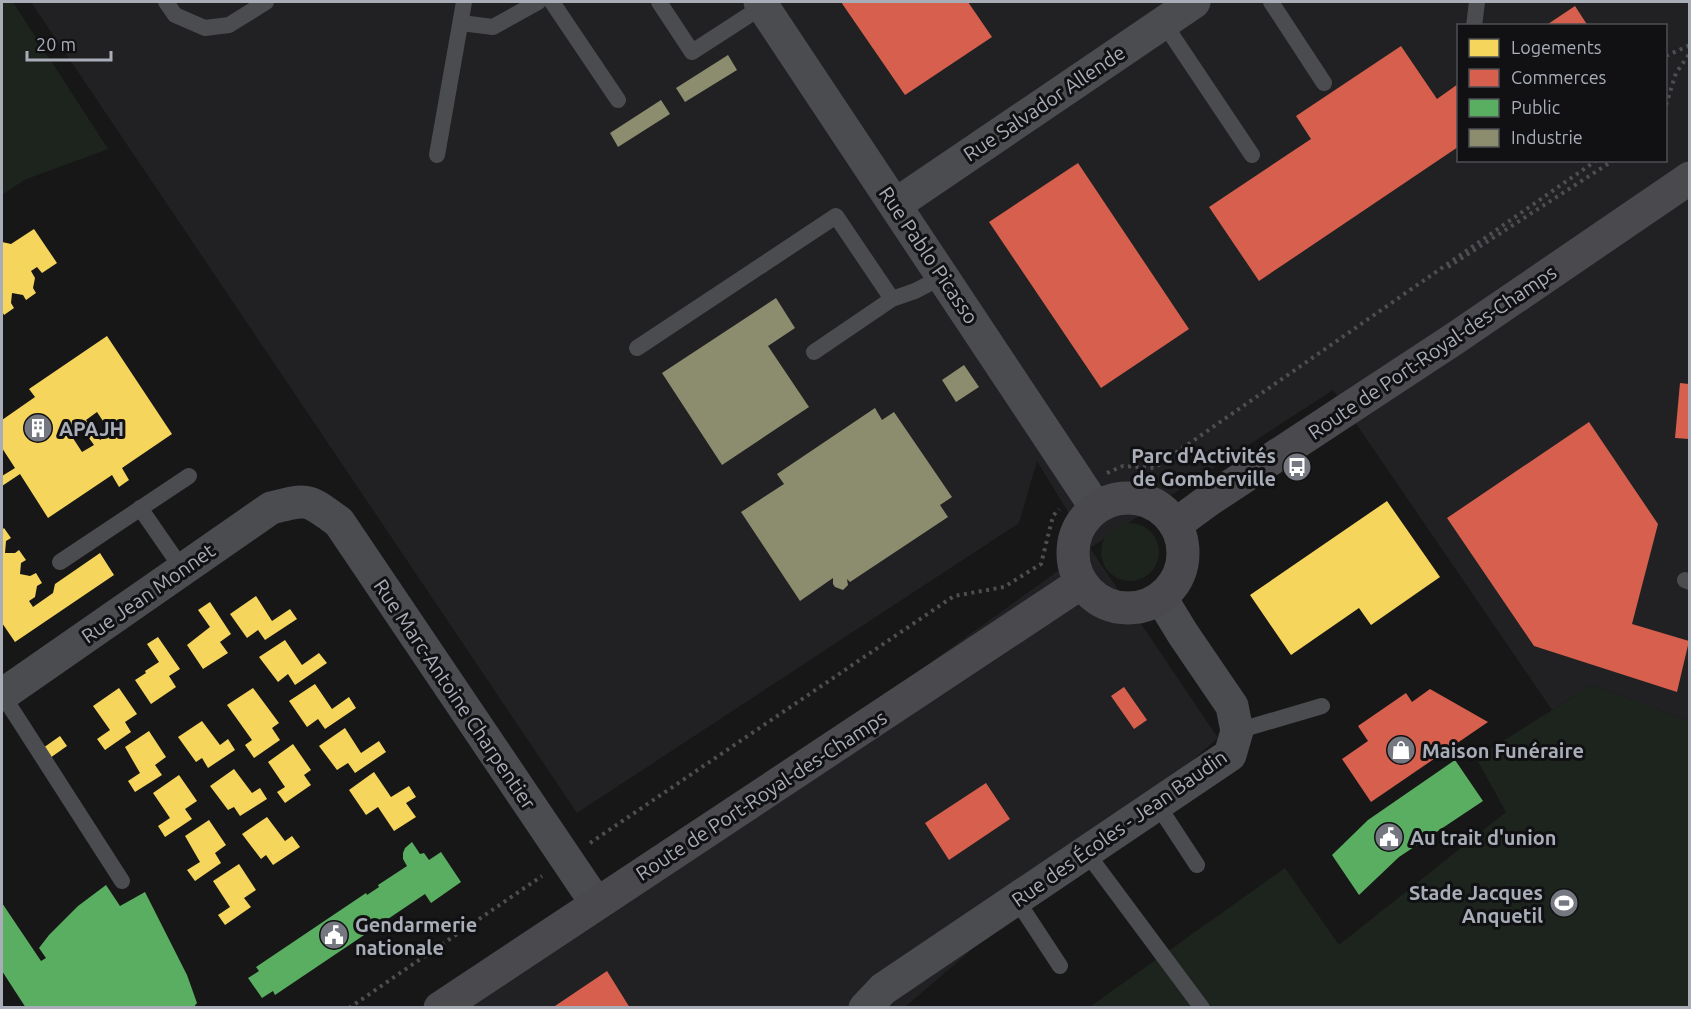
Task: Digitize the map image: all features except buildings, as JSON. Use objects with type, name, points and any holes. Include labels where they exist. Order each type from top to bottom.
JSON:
[{"type":"main road","name":"Route de Port-Royal-des-Champs","points":[[1175,525],[1689,178]]},
{"type":"main road","points":[[1088,496],[1110,501],[1125,498],[1139,499],[1153,504],[1166,513],[1175,525],[1181,537],[1182,564],[1171,589],[1161,598],[1140,607],[1118,608],[1104,603],[1091,594],[1081,582],[1075,567],[1073,551],[1076,534],[1084,520],[1088,496]]},
{"type":"main road","name":"Route de Port-Royal-des-Champs","points":[[440,1008],[1081,582]]},
{"type":"street","name":"Rue Salvador Allende","points":[[896,205],[1194,2]]},
{"type":"street","name":"Rue Pablo Picasso","points":[[762,4],[1088,496]]},
{"type":"street","name":"Rue Marc-Antoine Charpentier","points":[[299,500],[313,504],[339,522],[596,903]]},
{"type":"street","name":"Rue Jean Monnet","points":[[2,695],[271,508],[299,500]]},
{"type":"street","name":"Rue des Écoles - Jean Baudin","points":[[865,1008],[883,989],[1230,755],[1237,731],[1232,706],[1161,598]]},
{"type":"lane","points":[[166,2],[175,15],[205,27],[229,26],[266,2]]},
{"type":"lane","points":[[437,155],[464,2]]},
{"type":"lane","points":[[461,23],[493,27],[538,2]]},
{"type":"lane","points":[[552,2],[618,100]]},
{"type":"lane","points":[[659,2],[692,52],[762,4]]},
{"type":"lane","points":[[1271,2],[1324,83]]},
{"type":"lane","points":[[1474,24],[1477,2]]},
{"type":"lane","points":[[1163,22],[1252,155]]},
{"type":"lane","points":[[637,348],[836,216],[892,299]]},
{"type":"lane","points":[[814,352],[892,299],[915,291],[944,276]]},
{"type":"lane","points":[[60,562],[189,476]]},
{"type":"lane","points":[[140,508],[183,570]]},
{"type":"lane","points":[[2,695],[122,880]]},
{"type":"lane","points":[[1237,731],[1322,706]]},
{"type":"lane","points":[[1158,804],[1197,865]]},
{"type":"lane","points":[[1086,852],[1202,1008]]},
{"type":"lane","points":[[1016,899],[1060,966]]},
{"type":"path","points":[[1667,55],[1689,45]]},
{"type":"path","points":[[1667,99],[1676,73],[1689,53]]},
{"type":"path","points":[[349,1008],[954,596],[1004,587],[1041,564],[1053,516],[1088,496],[1123,466],[1154,468],[1594,162]]},
{"type":"path","points":[[1402,296],[1611,162]]},
{"type":"shaded area","points":[[2,2],[13,2],[108,149],[24,180],[2,195]]},
{"type":"shaded area","points":[[31,2],[1689,2],[1689,721],[1592,685],[1552,710],[1333,390],[1090,548],[1037,461],[1019,523],[577,813]]},
{"type":"shaded area","points":[[1124,523],[1136,523],[1146,527],[1155,536],[1159,558],[1151,573],[1136,581],[1124,581],[1114,577],[1105,568],[1101,558],[1101,546],[1105,536],[1114,527]]},
{"type":"shaded area","points":[[1090,548],[1218,738],[905,1007],[444,1007],[615,889]]},
{"type":"shaded area","points":[[1592,685],[1689,721],[1689,1007],[1088,1008],[1285,868],[1339,945],[1506,812],[1476,758]]},
{"type":"place","name":"APAJH","points":[[38,428]]},
{"type":"place","name":"Parc d'Activités de Gomberville","points":[[1297,467]]},
{"type":"place","name":"Maison Funéraire","points":[[1401,750]]},
{"type":"place","name":"Au trait d'union","points":[[1389,837]]},
{"type":"place","name":"Stade Jacques Anquetil","points":[[1564,903]]},
{"type":"place","name":"Gendarmerie nationale","points":[[334,935]]}]
